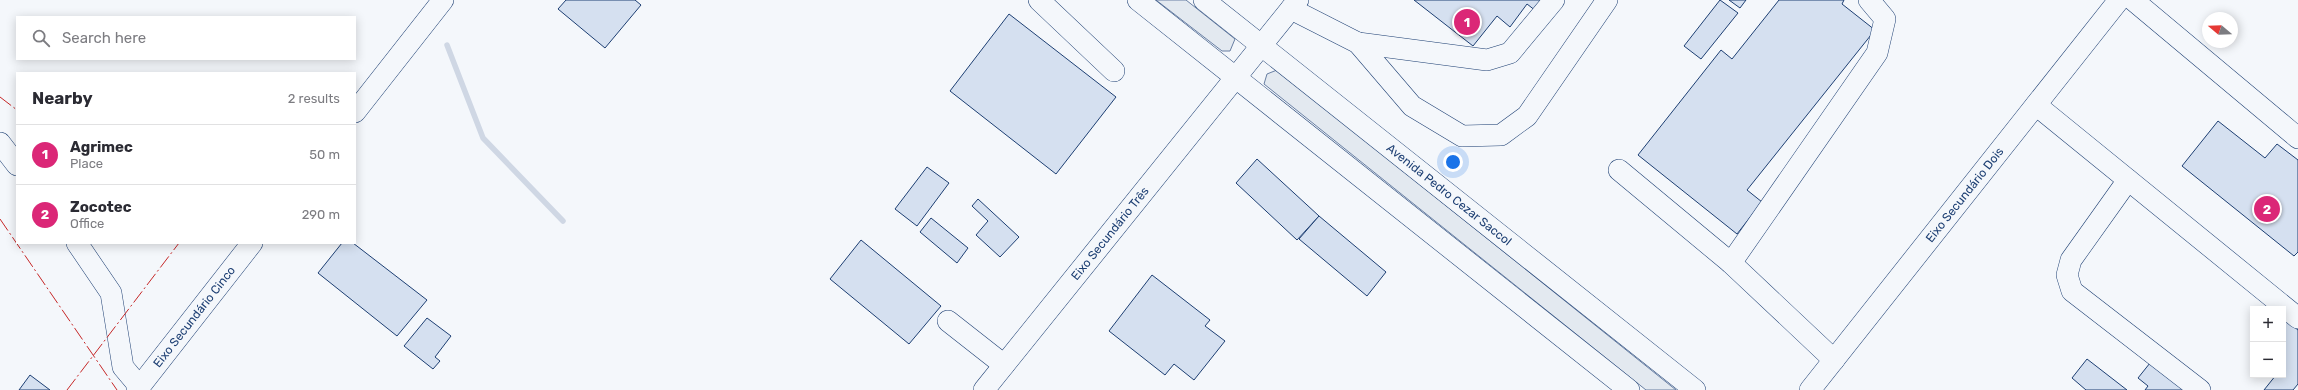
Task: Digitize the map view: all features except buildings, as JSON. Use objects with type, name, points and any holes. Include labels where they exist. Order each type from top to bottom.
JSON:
[{"type":"street","points":[[356,111],[443,0]]},
{"type":"street","points":[[1039,0],[1114,70]]},
{"type":"street","points":[[1138,0],[1628,390]]},
{"type":"street","name":"Avenida Pedro Cezar Saccol","points":[[1204,0],[1695,390]]},
{"type":"street","points":[[1358,43],[1487,60],[1510,53],[1554,0]]},
{"type":"street","points":[[1294,5],[1358,43],[1412,106],[1462,136],[1501,135],[1527,116],[1607,0]]},
{"type":"street","points":[[1731,263],[1877,53],[1884,20],[1869,0]]},
{"type":"street","name":"Eixo Secundário Dois","points":[[1810,390],[2119,0]]},
{"type":"street","points":[[2133,0],[2298,138]]},
{"type":"street","name":"Eixo Secundário Três","points":[[984,390],[1294,5]]},
{"type":"street","points":[[2036,105],[2298,318]]},
{"type":"street","points":[[0,143],[16,164]]},
{"type":"street","points":[[1619,170],[1731,263],[1834,360]]},
{"type":"street","points":[[2128,180],[2071,260],[2067,275],[2072,291],[2200,390]]},
{"type":"street","points":[[78,244],[111,293],[123,367],[138,388]]},
{"type":"street","name":"Eixo Secundário Cinco","points":[[138,388],[251,244]]},
{"type":"street","points":[[948,321],[1004,365]]},
{"type":"shaded area","points":[[1156,0],[1186,0],[1235,39],[1230,51],[1222,51]]},
{"type":"shaded area","points":[[1277,70],[1676,390],[1646,390],[1264,84],[1267,74]]},
{"type":"waterway","points":[[447,45],[483,138],[563,221]]},
{"type":"power","points":[[0,97],[16,109]]},
{"type":"power","points":[[0,219],[16,242]]},
{"type":"power","points":[[17,244],[117,390]]},
{"type":"power","points":[[67,390],[178,244]]},
{"type":"place","name":"Agrimec","points":[[1467,22]]},
{"type":"place","name":"Zocotec","points":[[2267,209]]}]
